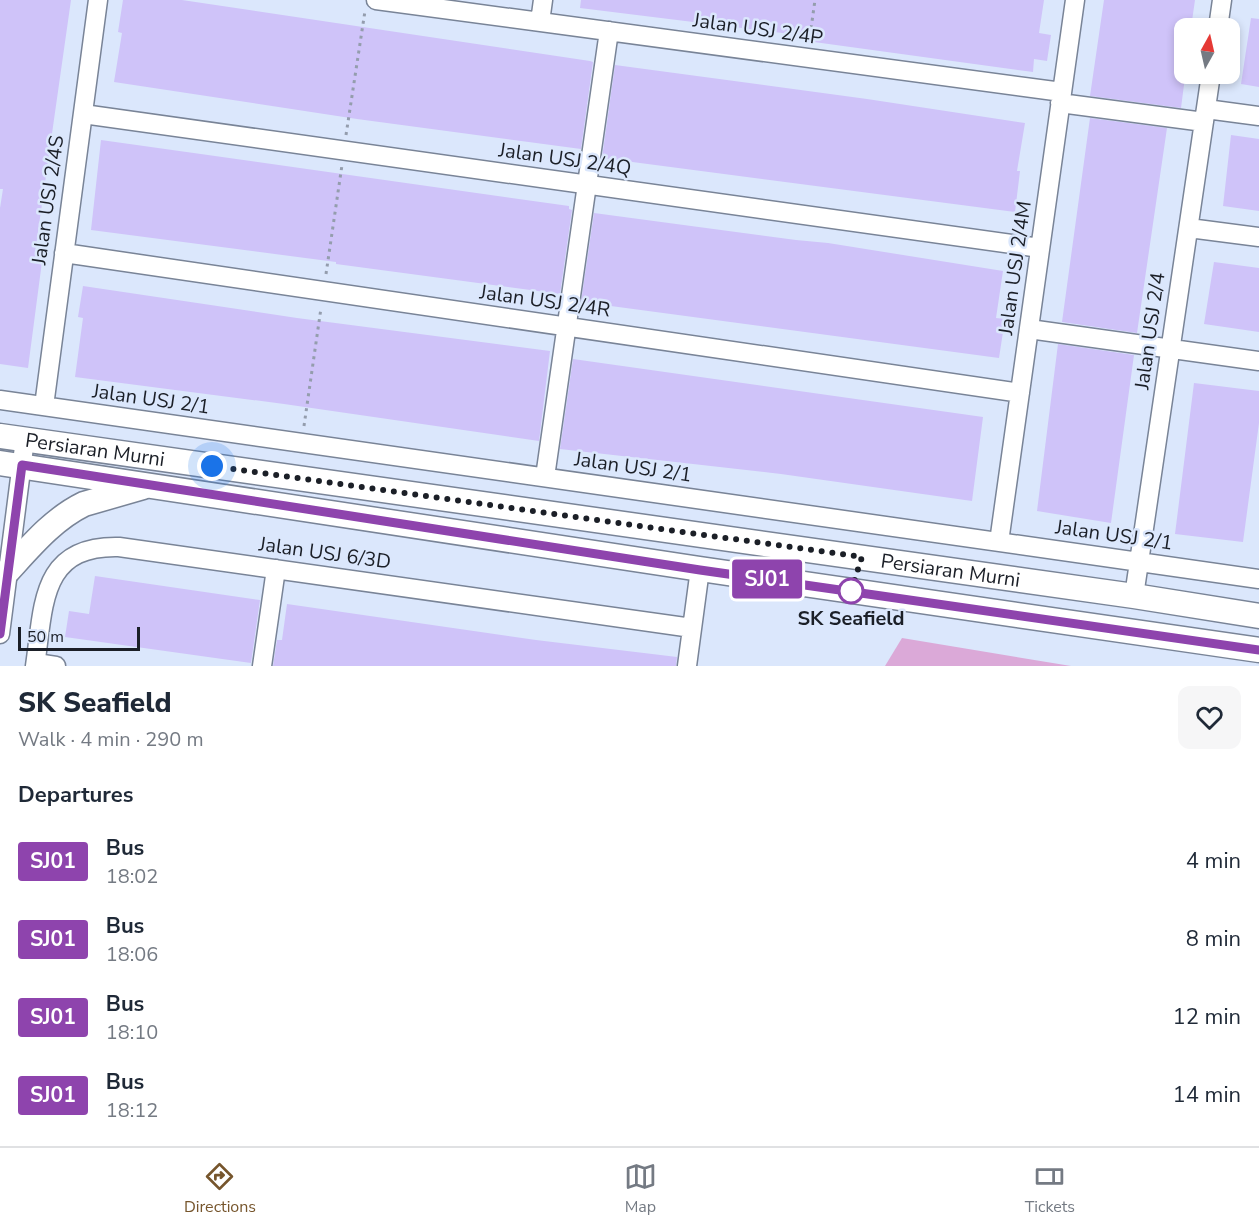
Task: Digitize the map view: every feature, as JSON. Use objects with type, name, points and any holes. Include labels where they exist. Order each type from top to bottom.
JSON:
[{"type":"main road","name":"Persiaran Murni","points":[[0,436],[1134,596],[1259,616]]},
{"type":"main road","name":"Persiaran Murni","points":[[11,464],[700,570],[1259,650]]},
{"type":"main road","points":[[7,572],[47,530],[75,508],[151,485]]},
{"type":"main road","points":[[1134,596],[1132,607],[1135,615],[1142,620],[1197,641]]},
{"type":"street","name":"Jalan USJ 2/4S","points":[[44,406],[98,0]]},
{"type":"street","name":"Jalan USJ 2/4P","points":[[376,0],[806,58],[1061,98],[1205,116],[1259,116]]},
{"type":"street","points":[[540,22],[543,0]]},
{"type":"street","name":"Jalan USJ 2/4M","points":[[999,542],[1075,0]]},
{"type":"street","points":[[1219,18],[1222,0]]},
{"type":"street","points":[[545,477],[609,32]]},
{"type":"street","name":"Jalan USJ 2/4","points":[[1134,596],[1210,84]]},
{"type":"street","name":"Jalan USJ 2/4Q","points":[[83,114],[1040,248]]},
{"type":"street","points":[[1188,228],[1259,237]]},
{"type":"street","name":"Jalan USJ 2/4R","points":[[64,253],[1020,393]]},
{"type":"street","points":[[1029,329],[1259,361]]},
{"type":"street","name":"Jalan USJ 2/1","points":[[0,400],[1259,579]]},
{"type":"street","points":[[0,634],[7,572],[11,464],[25,439]]},
{"type":"street","name":"Jalan USJ 6/3D","points":[[35,664],[50,582],[60,567],[71,557],[100,546],[692,628]]},
{"type":"street","points":[[262,666],[276,569]]},
{"type":"street","points":[[687,666],[700,570]]},
{"type":"street","points":[[35,664],[56,666]]},
{"type":"path","points":[[302,443],[366,0]]},
{"type":"path","points":[[806,58],[814,0]]},
{"type":"shaded area","points":[[902,638],[1071,666],[885,666]]},
{"type":"building","points":[[0,0],[71,0],[35,253],[43,254],[28,368],[0,364],[0,208],[3,189],[0,189]]},
{"type":"building","points":[[123,0],[182,0],[590,61],[593,62],[581,149],[357,119],[114,82],[122,33],[118,32]]},
{"type":"building","points":[[581,0],[1044,0],[1039,33],[1051,35],[1047,61],[1034,59],[1033,72],[814,42],[815,37],[580,8]]},
{"type":"building","points":[[1104,0],[1195,0],[1192,18],[1174,18],[1174,84],[1184,84],[1181,108],[1090,96]]},
{"type":"building","points":[[1251,18],[1259,19],[1259,87],[1241,84]]},
{"type":"building","points":[[615,65],[1025,123],[1017,171],[1020,171],[1015,212],[602,158]]},
{"type":"building","points":[[1090,118],[1167,128],[1137,333],[1062,322]]},
{"type":"building","points":[[1231,135],[1259,139],[1259,211],[1223,206]]},
{"type":"building","points":[[101,140],[569,206],[572,210],[560,294],[91,230]]},
{"type":"building","points":[[594,213],[828,243],[1003,271],[996,318],[1005,319],[999,358],[581,302]]},
{"type":"building","points":[[1214,262],[1259,268],[1259,332],[1204,324]]},
{"type":"building","points":[[83,286],[297,318],[550,351],[539,441],[284,404],[75,377],[83,318],[78,317]]},
{"type":"building","points":[[1058,344],[1134,355],[1111,523],[1037,511]]},
{"type":"building","points":[[573,359],[983,417],[972,501],[781,474],[560,449]]},
{"type":"building","points":[[1194,383],[1259,391],[1259,423],[1243,542],[1175,534]]},
{"type":"building","points":[[95,576],[260,600],[251,663],[65,637],[69,611],[89,614]]},
{"type":"building","points":[[287,604],[536,640],[677,657],[676,666],[273,666],[277,640],[282,640]]},
{"type":"bus line","name":"SJ01","points":[[0,634],[22,465],[700,570],[1259,650]]},
{"type":"place","name":"SK Seafield","points":[[851,591]]},
{"type":"route","points":[[212,466],[862,557],[851,591]]}]
